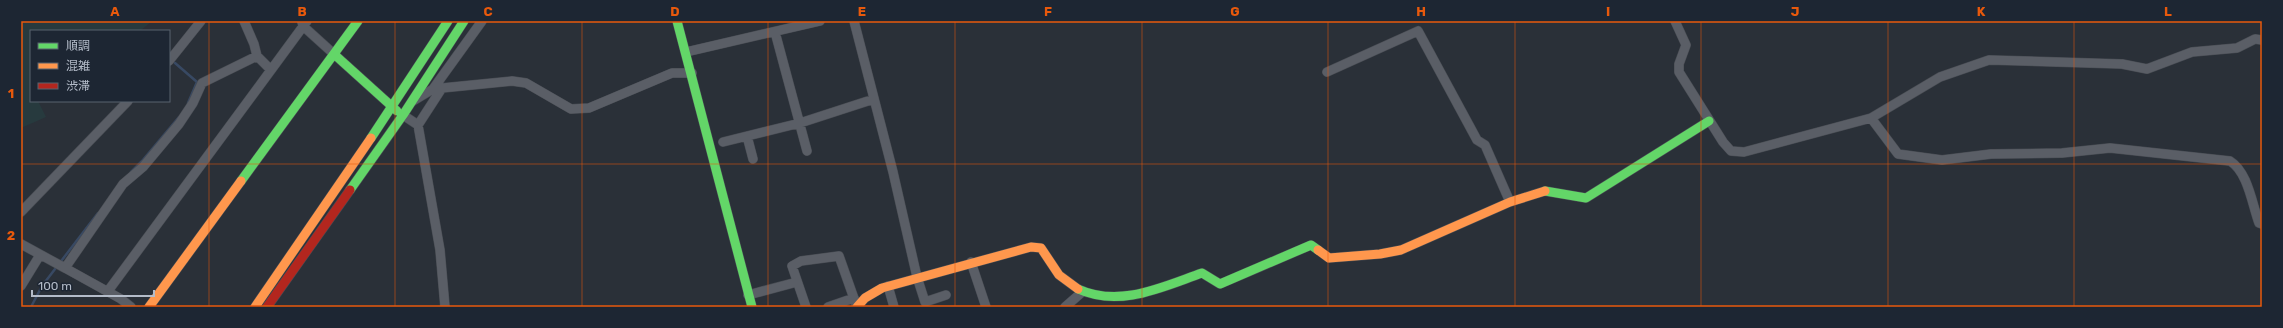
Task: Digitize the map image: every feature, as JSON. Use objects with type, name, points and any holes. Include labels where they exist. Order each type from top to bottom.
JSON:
[{"type":"street","points":[[170,60],[201,21]]},
{"type":"street","points":[[244,21],[254,44],[257,56],[271,70]]},
{"type":"street","points":[[149,307],[358,21]]},
{"type":"street","points":[[255,307],[392,107],[448,21]]},
{"type":"street","points":[[267,307],[403,115],[464,21]]},
{"type":"street","points":[[411,102],[433,89],[482,21]]},
{"type":"street","points":[[677,21],[692,73],[752,307]]},
{"type":"street","points":[[686,52],[820,21]]},
{"type":"street","points":[[854,21],[917,277],[925,302],[946,295]]},
{"type":"street","points":[[1675,21],[1686,45],[1679,64],[1679,72],[1709,121],[1731,150],[1744,152],[1871,118],[1940,77],[1989,60],[2122,64],[2147,69],[2192,52],[2238,48],[2255,39],[2262,40]]},
{"type":"street","points":[[108,291],[304,23],[392,107],[418,125]]},
{"type":"street","points":[[1327,72],[1418,31],[1477,140],[1485,145],[1510,202]]},
{"type":"street","points":[[775,32],[807,150]]},
{"type":"street","points":[[64,268],[123,184],[143,168],[179,124],[193,103],[202,83],[257,56]]},
{"type":"street","points":[[446,307],[440,250],[418,125],[442,88],[512,81],[526,83],[571,109],[589,108],[672,73],[692,73]]},
{"type":"street","points":[[723,142],[800,123],[874,100]]},
{"type":"street","points":[[21,212],[127,102]]},
{"type":"street","points":[[1871,118],[1898,154],[1942,160],[1992,154],[2062,153],[2110,148],[2230,162],[2238,166],[2244,177],[2259,223],[2262,224]]},
{"type":"street","points":[[828,307],[856,304],[888,286],[971,262],[1031,247],[1041,248],[1061,278],[1081,293],[1108,300],[1130,297],[1202,272],[1220,284],[1311,245],[1329,258],[1380,254],[1401,250],[1510,202],[1547,190],[1566,196],[1586,198],[1709,121]]},
{"type":"street","points":[[747,136],[753,159]]},
{"type":"street","points":[[21,244],[108,291],[131,307]]},
{"type":"street","points":[[21,286],[40,255]]},
{"type":"street","points":[[806,307],[792,266],[802,261],[839,256],[856,304]]},
{"type":"street","points":[[971,262],[986,307]]},
{"type":"street","points":[[748,295],[797,282]]},
{"type":"street","points":[[888,286],[894,307]]},
{"type":"street","points":[[1065,307],[1081,293]]},
{"type":"green space","points":[[21,21],[152,21],[141,30],[30,30],[30,102],[38,102],[46,117],[21,128]]},
{"type":"waterway","points":[[175,63],[197,82],[188,103]]},
{"type":"waterway","points":[[131,172],[179,117]]},
{"type":"waterway","points":[[31,307],[42,286],[98,213]]},
{"type":"traffic: fast","points":[[241,181],[358,21]]},
{"type":"traffic: fast","points":[[371,138],[448,21]]},
{"type":"traffic: fast","points":[[350,190],[403,115],[464,21]]},
{"type":"traffic: fast","points":[[677,21],[752,307]]},
{"type":"traffic: fast","points":[[335,55],[397,111]]},
{"type":"traffic: fast","points":[[1545,191],[1586,198],[1709,121]]},
{"type":"traffic: fast","points":[[1078,289],[1094,294],[1125,296],[1156,289],[1202,273],[1220,284],[1311,245],[1318,250]]},
{"type":"traffic: slow","points":[[255,307],[371,138]]},
{"type":"traffic: slow","points":[[149,307],[241,181]]},
{"type":"traffic: slow","points":[[1318,250],[1329,258],[1380,254],[1401,250],[1510,202],[1545,191]]},
{"type":"traffic: slow","points":[[857,307],[865,298],[882,288],[1031,247],[1041,248],[1059,275],[1078,289]]},
{"type":"traffic: jam","points":[[267,307],[350,190]]}]
